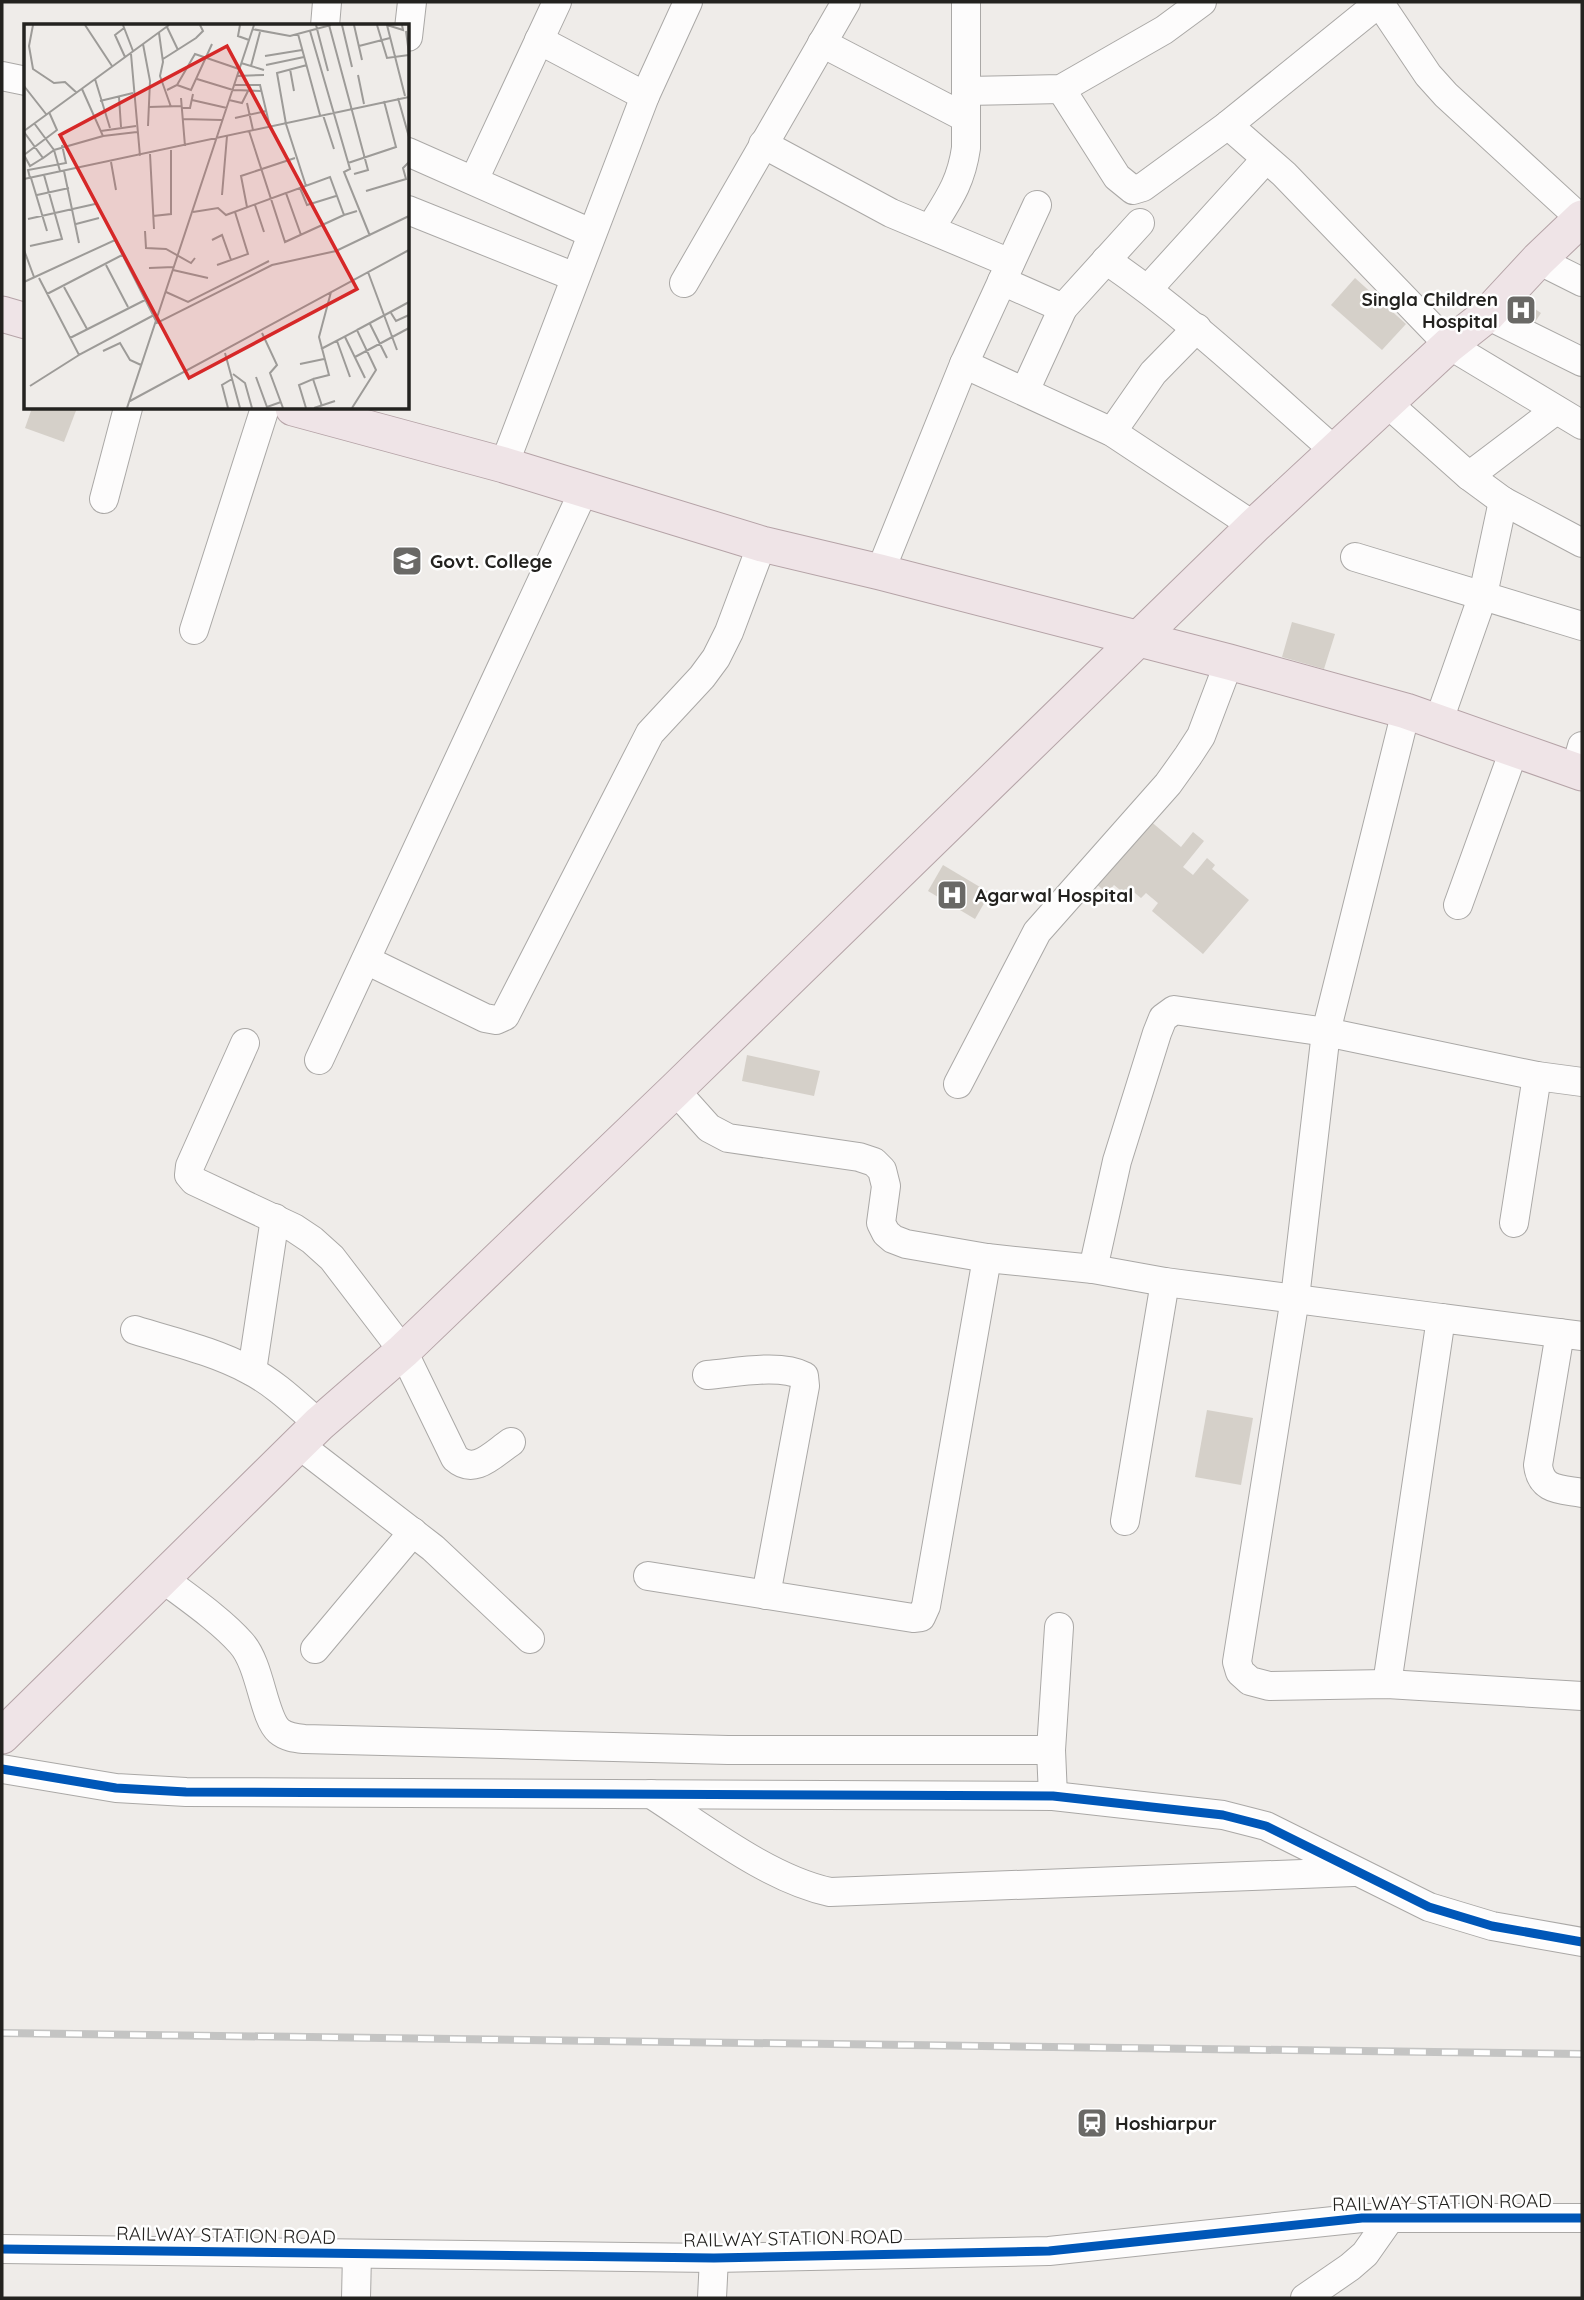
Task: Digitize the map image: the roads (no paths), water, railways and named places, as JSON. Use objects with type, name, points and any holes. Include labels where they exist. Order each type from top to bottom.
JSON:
[{"type":"main road","points":[[2,1736],[308,1434],[403,1351],[1254,526],[1449,345],[1487,315],[1582,218]]},
{"type":"main road","points":[[2,314],[24,320]]},
{"type":"main road","points":[[300,410],[504,465],[762,544],[1229,662],[1406,711],[1514,750],[1580,763]]},
{"type":"street","points":[[325,24],[327,2]]},
{"type":"street","points":[[409,24],[412,2]]},
{"type":"street","points":[[474,180],[557,2]]},
{"type":"street","points":[[504,465],[645,96],[688,2]]},
{"type":"street","points":[[684,283],[846,2]]},
{"type":"street","points":[[930,229],[963,170],[966,2]]},
{"type":"street","points":[[822,43],[966,105],[1061,89],[1164,30],[1202,2]]},
{"type":"street","points":[[1061,89],[1117,177],[1133,190],[1143,187],[1228,125],[1380,2],[1429,75],[1446,95],[1582,218]]},
{"type":"street","points":[[539,40],[645,96]]},
{"type":"street","points":[[2,76],[24,81]]},
{"type":"street","points":[[1228,125],[1284,174],[1449,345],[1582,425]]},
{"type":"street","points":[[763,144],[891,213],[930,229],[1063,308]]},
{"type":"street","points":[[410,153],[591,233]]},
{"type":"street","points":[[1148,289],[1266,159]]},
{"type":"street","points":[[880,572],[964,364],[1037,205]]},
{"type":"street","points":[[410,211],[575,277]]},
{"type":"street","points":[[1025,391],[1063,308],[1140,223]]},
{"type":"street","points":[[1106,260],[1197,328],[1336,452]]},
{"type":"street","points":[[1538,260],[1582,282]]},
{"type":"street","points":[[1487,315],[1582,362]]},
{"type":"street","points":[[1112,432],[1153,373],[1197,328]]},
{"type":"street","points":[[964,364],[1112,432],[1254,526]]},
{"type":"street","points":[[1387,402],[1469,476],[1503,501],[1582,543]]},
{"type":"street","points":[[104,499],[127,410]]},
{"type":"street","points":[[194,630],[264,410]]},
{"type":"street","points":[[1469,476],[1556,410]]},
{"type":"street","points":[[319,1060],[584,490]]},
{"type":"street","points":[[1438,723],[1483,595],[1503,501]]},
{"type":"street","points":[[366,960],[485,1018],[496,1020],[505,1016],[650,733],[716,658],[729,632],[762,544]]},
{"type":"street","points":[[1355,557],[1582,626]]},
{"type":"street","points":[[958,1084],[1037,932],[1168,784],[1195,746],[1229,662]]},
{"type":"street","points":[[1406,711],[1326,1032],[1295,1298],[1237,1662],[1240,1672],[1250,1681],[1269,1686],[1387,1684],[1582,1696]]},
{"type":"street","points":[[1458,905],[1514,750]]},
{"type":"street","points":[[1093,1269],[1117,1161],[1163,1018],[1174,1010],[1326,1032],[1537,1076],[1582,1082]]},
{"type":"street","points":[[245,1043],[190,1166],[189,1175],[194,1181],[275,1218],[312,1240],[332,1258],[403,1351],[455,1458],[461,1464],[478,1464],[511,1442]]},
{"type":"street","points":[[1514,1223],[1537,1076]]},
{"type":"street","points":[[675,1090],[709,1128],[728,1138],[859,1157],[874,1162],[883,1170],[886,1185],[881,1223],[893,1239],[906,1244],[987,1258],[1093,1269],[1165,1282],[1571,1335],[1538,1465],[1539,1476],[1544,1483],[1553,1488],[1582,1493]]},
{"type":"street","points":[[252,1371],[275,1218]]},
{"type":"street","points":[[648,1576],[914,1618],[924,1614],[987,1258]]},
{"type":"street","points":[[1125,1521],[1165,1282]]},
{"type":"street","points":[[1387,1684],[1441,1318]]},
{"type":"street","points":[[135,1330],[233,1362],[271,1384],[308,1434],[530,1639]]},
{"type":"street","points":[[707,1375],[780,1369],[795,1371],[804,1376],[805,1386],[766,1595]]},
{"type":"street","points":[[315,1649],[414,1532]]},
{"type":"street","points":[[162,1578],[242,1644],[256,1667],[272,1724],[290,1737],[728,1750],[1051,1750]]},
{"type":"street","points":[[1053,1796],[1051,1750],[1059,1627]]},
{"type":"street","points":[[2,1769],[116,1788],[186,1792],[1053,1796],[1223,1815],[1266,1826],[1429,1907],[1492,1926],[1582,1941]]},
{"type":"street","points":[[651,1794],[756,1860],[808,1888],[830,1892],[1357,1872]]},
{"type":"street","points":[[1305,2298],[1365,2254],[1391,2217]]},
{"type":"street","name":"RAILWAY STATION ROAD","points":[[2,2249],[714,2258],[1049,2251],[1362,2218],[1582,2218]]},
{"type":"street","points":[[356,2298],[357,2255]]},
{"type":"street","points":[[712,2298],[714,2258]]},
{"type":"railway","points":[[2,2033],[1582,2054]]},
{"type":"place","name":"Singla Children Hospital","points":[[1521,310]]},
{"type":"place","name":"Govt. College","points":[[407,561]]},
{"type":"place","name":"Agarwal Hospital","points":[[952,895]]},
{"type":"place","name":"Hoshiarpur","points":[[1092,2123]]}]
